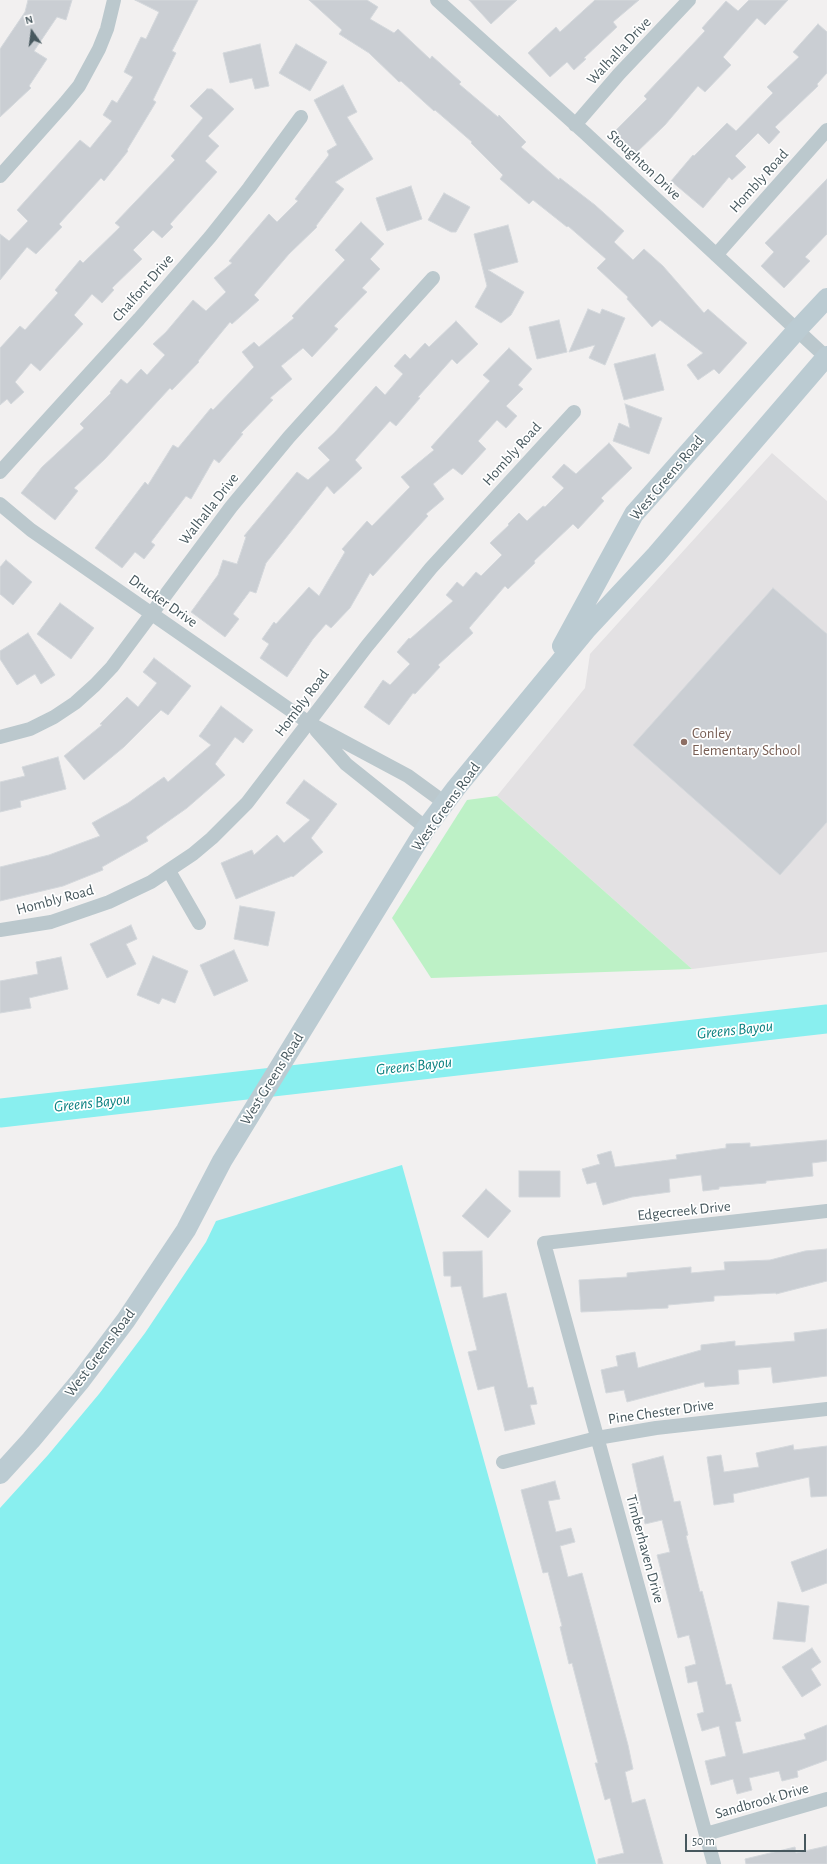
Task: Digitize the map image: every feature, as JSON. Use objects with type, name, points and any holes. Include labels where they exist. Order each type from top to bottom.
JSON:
[{"type":"main road","name":"West Greens Road","points":[[543,683],[634,514],[796,330],[827,298]]},
{"type":"main road","name":"West Greens Road","points":[[0,1474],[31,1440],[76,1386],[126,1320],[186,1230],[222,1160],[426,828],[587,630],[656,555],[826,356]]},
{"type":"street","points":[[0,176],[79,86],[99,49],[107,29],[114,0]]},
{"type":"street","name":"Stoughton Drive","points":[[437,0],[826,356]]},
{"type":"street","name":"Walhalla Drive","points":[[575,125],[619,74],[689,0]]},
{"type":"street","name":"Chalfont Drive","points":[[0,472],[139,319],[210,237],[249,188],[301,117]]},
{"type":"street","name":"Hombly Road","points":[[716,254],[827,130]]},
{"type":"street","name":"Walhalla Drive","points":[[0,737],[30,729],[54,717],[75,703],[112,667],[231,506],[289,437],[433,278]]},
{"type":"street","name":"Hombly Road","points":[[0,930],[51,922],[89,910],[151,882],[198,850],[235,817],[248,803],[367,646],[431,568],[574,412]]},
{"type":"street","name":"Drucker Drive","points":[[0,504],[31,530],[309,723],[408,776],[446,803]]},
{"type":"street","name":"Drucker Drive","points":[[309,723],[346,764],[426,828]]},
{"type":"street","points":[[169,871],[199,923]]},
{"type":"street","name":"Edgecreek Drive","points":[[544,1243],[827,1211]]},
{"type":"street","name":"Timberhaven Drive","points":[[544,1243],[714,1864]]},
{"type":"street","name":"Pine Chester Drive","points":[[503,1462],[597,1438],[656,1428],[827,1409]]},
{"type":"street","name":"Sandbrook Drive","points":[[706,1834],[827,1799]]},
{"type":"shaded area","name":"Conley Elementary School","points":[[772,453],[827,501],[827,952],[692,969],[497,796],[585,688],[590,654]]},
{"type":"green space","points":[[497,796],[692,969],[431,978],[392,918],[467,800]]},
{"type":"water","points":[[402,1165],[596,1864],[0,1864],[0,1508],[48,1455],[99,1394],[145,1333],[206,1242],[216,1221]]},
{"type":"building","points":[[28,0],[72,0],[66,20],[57,17],[34,51],[47,59],[29,86],[31,88],[0,117],[0,49],[25,12]]},
{"type":"building","points":[[135,0],[198,0],[172,51],[176,53],[153,100],[156,102],[127,150],[128,151],[104,181],[101,178],[59,224],[62,227],[36,254],[27,247],[0,280],[0,234],[9,241],[28,221],[17,210],[80,140],[90,148],[112,121],[103,115],[112,100],[117,103],[133,77],[124,72],[141,37],[146,39],[159,12]]},
{"type":"building","points":[[309,0],[367,0],[378,7],[370,19],[394,33],[398,29],[430,59],[432,56],[461,82],[459,84],[498,117],[499,115],[526,142],[521,147],[559,180],[560,178],[595,205],[624,231],[614,242],[633,260],[644,249],[663,266],[704,313],[708,309],[747,343],[719,374],[714,369],[698,380],[687,365],[703,353],[660,320],[652,327],[627,299],[628,297],[597,268],[606,259],[568,226],[567,227],[533,200],[529,204],[500,179],[503,175],[471,143],[472,142],[435,110],[434,111],[401,81],[399,82],[369,53],[339,34],[342,30]]},
{"type":"building","points":[[469,0],[517,0],[491,24]]},
{"type":"building","points":[[595,0],[639,0],[613,22],[617,27],[584,58],[586,59],[574,70],[567,62],[550,77],[528,53],[556,27],[560,32]]},
{"type":"building","points":[[749,0],[788,0],[765,25],[757,18],[723,57],[731,65],[705,92],[698,86],[665,125],[635,154],[614,132],[647,99],[644,96],[705,31],[702,28],[726,1],[738,11]]},
{"type":"building","points":[[818,24],[827,32],[827,73],[817,84],[818,86],[775,127],[780,132],[769,144],[758,133],[735,156],[746,167],[732,180],[729,177],[703,208],[671,181],[693,155],[694,156],[727,123],[736,131],[773,93],[767,87],[799,57],[793,52]]},
{"type":"building","points":[[260,44],[269,86],[255,89],[252,78],[230,83],[223,53]]},
{"type":"building","points":[[296,44],[327,62],[310,91],[279,73]]},
{"type":"building","points":[[343,85],[357,112],[347,117],[373,159],[335,182],[344,189],[316,226],[317,227],[289,254],[254,295],[259,300],[232,324],[230,322],[198,361],[199,362],[172,390],[170,388],[105,459],[74,488],[78,491],[55,520],[21,493],[42,467],[84,428],[80,424],[111,393],[110,392],[121,379],[127,384],[141,369],[147,375],[165,355],[153,344],[166,332],[193,300],[206,311],[226,292],[214,278],[232,263],[229,261],[269,214],[277,222],[298,201],[295,199],[329,155],[327,151],[337,145],[314,100]]},
{"type":"building","points":[[207,89],[212,89],[234,109],[208,136],[219,146],[205,161],[217,172],[170,224],[173,227],[162,238],[153,230],[133,250],[142,259],[112,288],[114,290],[102,303],[92,294],[74,315],[83,324],[40,371],[31,363],[15,382],[24,392],[11,404],[7,399],[0,405],[0,348],[20,326],[25,330],[58,293],[55,290],[80,260],[83,263],[120,227],[115,223],[175,160],[171,156],[203,118],[190,106]]},
{"type":"building","points":[[827,179],[827,234],[805,257],[810,261],[784,288],[761,266],[774,252],[765,243]]},
{"type":"building","points":[[411,186],[422,219],[387,231],[376,198]]},
{"type":"building","points":[[444,193],[470,207],[456,232],[451,232],[428,220]]},
{"type":"building","points":[[361,222],[384,244],[370,259],[380,269],[362,288],[367,292],[334,326],[338,329],[312,357],[303,348],[281,366],[292,379],[270,398],[273,400],[241,433],[243,434],[219,463],[214,459],[191,499],[186,496],[151,542],[155,545],[144,559],[135,552],[122,568],[95,548],[145,482],[148,485],[173,445],[178,448],[211,408],[213,410],[254,367],[242,352],[254,342],[259,347],[294,318],[292,316],[345,260],[335,250]]},
{"type":"building","points":[[508,225],[518,262],[488,270],[524,292],[511,315],[501,323],[475,307],[487,286],[474,234]]},
{"type":"building","points":[[588,309],[600,314],[602,309],[625,318],[605,365],[589,358],[595,345],[569,352]]},
{"type":"building","points":[[559,320],[567,352],[537,359],[529,327]]},
{"type":"building","points":[[456,321],[478,344],[457,364],[452,359],[418,397],[420,398],[396,426],[390,421],[355,460],[362,468],[334,494],[327,486],[266,563],[256,593],[250,591],[233,614],[239,619],[225,637],[191,612],[218,575],[223,560],[237,564],[246,537],[244,536],[297,472],[308,480],[330,460],[318,448],[335,432],[376,386],[385,395],[403,374],[394,366],[405,354],[410,359],[425,343],[429,347]]},
{"type":"building","points":[[509,348],[532,369],[518,385],[523,389],[506,406],[517,416],[506,428],[497,420],[478,441],[486,449],[462,475],[453,468],[433,484],[444,499],[426,514],[428,516],[373,576],[370,573],[350,608],[331,628],[326,624],[313,639],[287,677],[260,658],[269,644],[262,639],[274,622],[276,624],[309,587],[319,596],[345,552],[342,549],[367,521],[372,526],[410,487],[401,477],[434,450],[431,447],[490,381],[483,375]]},
{"type":"building","points":[[655,354],[664,390],[624,400],[614,364]]},
{"type":"building","points":[[625,404],[662,418],[649,454],[613,441],[619,423],[630,428]]},
{"type":"building","points":[[609,443],[632,468],[601,498],[604,501],[578,529],[573,524],[534,561],[535,563],[508,589],[505,586],[469,628],[473,633],[438,665],[440,667],[415,694],[413,693],[389,725],[364,707],[383,680],[390,685],[410,664],[397,652],[409,638],[410,639],[453,601],[446,595],[457,582],[463,587],[476,572],[481,576],[502,555],[490,543],[519,513],[527,521],[543,506],[545,507],[564,488],[552,477],[564,464],[576,474]]},
{"type":"building","points":[[6,560],[32,582],[13,605],[0,594],[0,567]]},
{"type":"building","points":[[773,588],[827,634],[827,822],[780,875],[633,745]]},
{"type":"building","points":[[60,603],[94,628],[71,659],[37,634]]},
{"type":"building","points":[[28,633],[55,675],[41,684],[35,674],[17,685],[0,659],[0,651]]},
{"type":"building","points":[[154,658],[191,686],[168,715],[161,710],[124,747],[84,780],[64,756],[102,725],[100,724],[127,697],[138,707],[157,683],[143,672]]},
{"type":"building","points":[[221,706],[253,730],[243,743],[235,737],[215,764],[225,775],[187,808],[146,837],[148,841],[102,867],[103,870],[63,886],[0,901],[0,867],[49,855],[100,836],[92,823],[128,803],[164,777],[168,782],[211,745],[199,736]]},
{"type":"building","points":[[58,757],[66,789],[20,801],[21,807],[0,812],[0,782],[25,776],[22,767]]},
{"type":"building","points":[[304,780],[337,804],[311,838],[323,852],[293,877],[292,876],[236,899],[221,863],[252,850],[254,855],[277,835],[284,843],[310,820],[286,803]]},
{"type":"building","points":[[240,906],[275,912],[268,946],[234,939]]},
{"type":"building","points":[[131,925],[137,939],[126,944],[136,964],[107,978],[90,944]]},
{"type":"building","points":[[234,950],[248,981],[214,996],[200,965]]},
{"type":"building","points":[[153,956],[188,971],[175,1003],[162,998],[159,1004],[137,995]]},
{"type":"building","points":[[61,957],[68,989],[29,998],[31,1008],[0,1013],[0,981],[38,974],[36,962]]},
{"type":"building","points":[[827,1140],[827,1161],[812,1163],[813,1176],[766,1181],[766,1183],[719,1187],[719,1189],[703,1191],[701,1175],[669,1179],[670,1192],[632,1197],[603,1205],[596,1182],[587,1184],[582,1169],[600,1164],[597,1155],[611,1151],[615,1167],[677,1159],[676,1155],[726,1148],[726,1144],[750,1143],[750,1147]]},
{"type":"building","points":[[519,1171],[560,1171],[560,1197],[519,1197]]},
{"type":"building","points":[[486,1189],[511,1211],[488,1238],[462,1216]]},
{"type":"building","points":[[827,1249],[827,1281],[776,1294],[714,1296],[714,1301],[668,1305],[668,1308],[581,1312],[579,1280],[627,1277],[627,1273],[691,1267],[691,1273],[725,1270],[724,1262],[770,1260],[805,1251]]},
{"type":"building","points":[[482,1251],[483,1298],[506,1293],[528,1388],[533,1387],[537,1404],[530,1405],[535,1424],[505,1431],[494,1386],[478,1390],[468,1352],[477,1350],[461,1286],[451,1287],[451,1276],[444,1276],[443,1252]]},
{"type":"building","points":[[827,1329],[827,1376],[773,1383],[771,1367],[738,1370],[739,1384],[705,1387],[704,1382],[627,1402],[624,1390],[606,1393],[601,1370],[618,1366],[616,1356],[635,1352],[638,1368],[701,1350],[701,1345],[735,1341],[735,1346],[795,1341],[794,1333]]},
{"type":"building","points":[[793,1445],[794,1450],[827,1446],[827,1496],[811,1497],[809,1477],[733,1494],[734,1502],[714,1505],[707,1457],[721,1455],[724,1472],[759,1467],[756,1453]]},
{"type":"building","points":[[663,1456],[674,1502],[680,1501],[688,1535],[686,1536],[700,1592],[702,1591],[726,1685],[731,1684],[741,1721],[735,1722],[743,1754],[806,1739],[804,1734],[827,1725],[827,1760],[797,1771],[798,1777],[782,1781],[779,1771],[749,1778],[752,1790],[737,1794],[733,1779],[711,1785],[705,1761],[726,1756],[719,1726],[702,1731],[697,1714],[704,1712],[697,1681],[688,1683],[685,1667],[696,1664],[689,1635],[678,1638],[657,1555],[670,1552],[662,1520],[645,1524],[632,1464]]},
{"type":"building","points":[[555,1481],[560,1499],[548,1501],[556,1532],[571,1528],[575,1542],[560,1546],[568,1577],[582,1573],[628,1745],[633,1769],[625,1772],[632,1803],[645,1799],[663,1864],[598,1864],[598,1859],[624,1853],[610,1798],[605,1800],[595,1763],[598,1763],[572,1663],[569,1664],[560,1627],[562,1626],[548,1572],[543,1573],[521,1490]]},
{"type":"building","points":[[827,1549],[827,1583],[802,1592],[791,1562]]},
{"type":"building","points":[[778,1602],[809,1606],[805,1642],[773,1639]]},
{"type":"building","points":[[812,1648],[821,1662],[811,1669],[821,1685],[802,1697],[782,1667]]},
{"type":"building","points":[[827,1846],[827,1864],[746,1864],[745,1859],[795,1847],[796,1853]]},
{"type":"waterway","name":"Greens Bayou","points":[[0,1113],[827,1019]]},
{"type":"place","name":"Conley Elementary School","points":[[684,742]]}]
